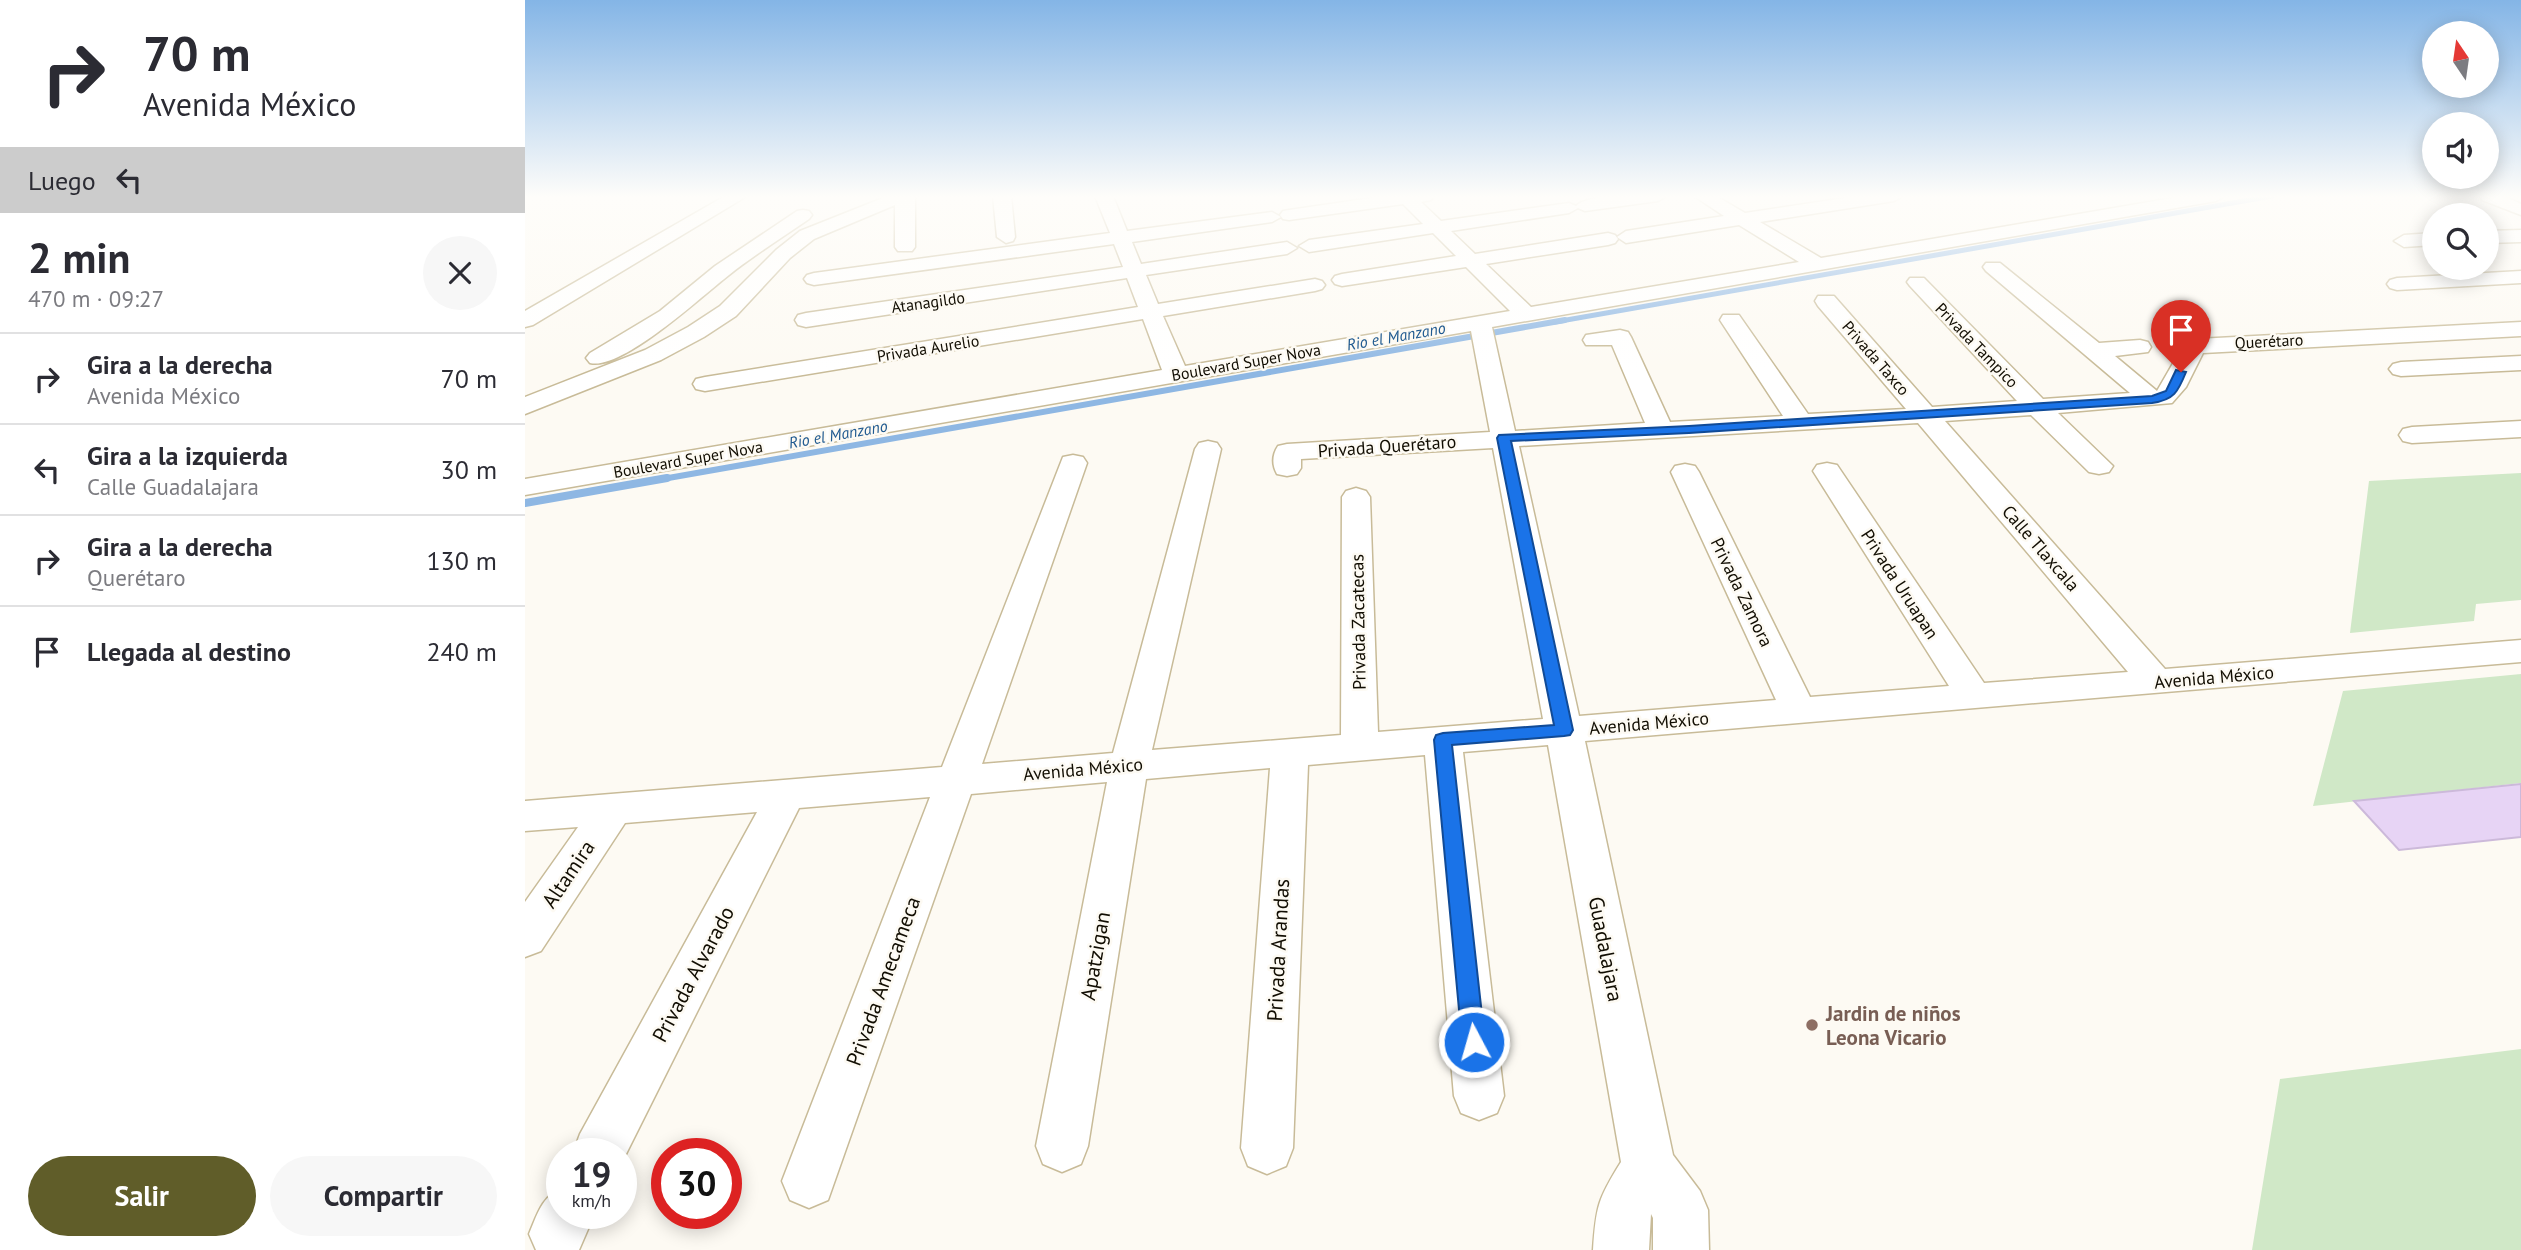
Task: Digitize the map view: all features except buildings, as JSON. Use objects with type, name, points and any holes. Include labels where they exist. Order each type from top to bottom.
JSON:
[{"type":"street","points":[[525,320],[638,254]]},
{"type":"street","points":[[525,392],[622,346],[668,316],[744,254]]},
{"type":"street","points":[[525,406],[653,355],[707,325],[728,311],[751,290],[783,254]]},
{"type":"street","points":[[814,279],[998,254]]},
{"type":"street","points":[[1127,254],[1174,368]]},
{"type":"street","name":"Atanagildo","points":[[806,320],[1247,254]]},
{"type":"street","points":[[1465,254],[1522,309]]},
{"type":"street","points":[[1342,280],[1514,254]]},
{"type":"street","points":[[1800,254],[1811,261]]},
{"type":"street","name":"Boulevard Super Nova","points":[[1811,261],[1847,254]]},
{"type":"street","name":"Boulevard Super Nova","points":[[525,473],[1853,254]]},
{"type":"street","points":[[1993,267],[2152,399]]},
{"type":"street","points":[[2397,284],[2521,277]]},
{"type":"street","name":"Privada Tampico","points":[[1917,282],[2038,408],[2099,466]]},
{"type":"street","name":"Privada Aurelio","points":[[705,384],[1314,285]]},
{"type":"street","points":[[699,291],[751,290]]},
{"type":"street","name":"Privada Taxco","points":[[1826,301],[1926,415]]},
{"type":"street","name":"Boulevard Super Nova","points":[[525,487],[1174,368],[1481,330],[1522,309]]},
{"type":"street","points":[[1731,320],[1801,423]]},
{"type":"street","name":"Guadalajara","points":[[1481,330],[1564,730],[1649,1167]]},
{"type":"street","name":"Querétaro","points":[[2152,399],[2163,398],[2171,393],[2190,351],[2197,346],[2515,332]]},
{"type":"street","points":[[1594,340],[1620,337],[1661,431]]},
{"type":"street","points":[[2092,351],[2140,347]]},
{"type":"street","points":[[2401,369],[2521,363]]},
{"type":"street","points":[[1504,438],[1801,423],[2152,399]]},
{"type":"street","name":"Calle Tlaxcala","points":[[1926,415],[2156,681]]},
{"type":"street","points":[[2413,435],[2521,429]]},
{"type":"street","name":"Privada Querétaro","points":[[1287,468],[1287,452],[1504,438]]},
{"type":"street","name":"Apatzigan","points":[[1062,1146],[1129,766],[1208,449]]},
{"type":"street","name":"Privada Amecameca","points":[[809,1181],[1073,463]]},
{"type":"street","name":"Privada Uruapan","points":[[1826,471],[1974,696]]},
{"type":"street","name":"Privada Zamora","points":[[1685,472],[1799,711]]},
{"type":"street","name":"Privada Zacatecas","points":[[1356,497],[1360,747]]},
{"type":"street","name":"Avenida México","points":[[525,816],[2521,652]]},
{"type":"street","points":[[1443,740],[1479,1097]]},
{"type":"street","name":"Privada Arandas","points":[[1267,1148],[1290,752]]},
{"type":"street","name":"Privada Alvarado","points":[[607,1138],[786,795]]},
{"type":"street","name":"Altamira","points":[[525,938],[612,810]]},
{"type":"street","points":[[1621,1250],[1623,1209],[1649,1167],[1681,1210],[1681,1250]]},
{"type":"green space","points":[[2521,473],[2521,600],[2476,604],[2474,621],[2350,633],[2369,481]]},
{"type":"green space","points":[[2521,674],[2521,783],[2313,806],[2343,691]]},
{"type":"green space","points":[[2521,1049],[2521,1250],[2252,1250],[2280,1079]]},
{"type":"waterway","name":"Rio el Manzano","points":[[1555,322],[1940,254]]},
{"type":"waterway","name":"Rio el Manzano","points":[[657,480],[1565,320]]},
{"type":"waterway","name":"Rio el Manzano","points":[[525,503],[667,478]]},
{"type":"place","name":"Jardin de niños Leona Vicario","points":[[1812,1025]]},
{"type":"route","points":[[1474,1042],[1443,740],[1564,730],[1504,438],[1689,430],[2163,398],[2171,393],[2181,372]]}]
